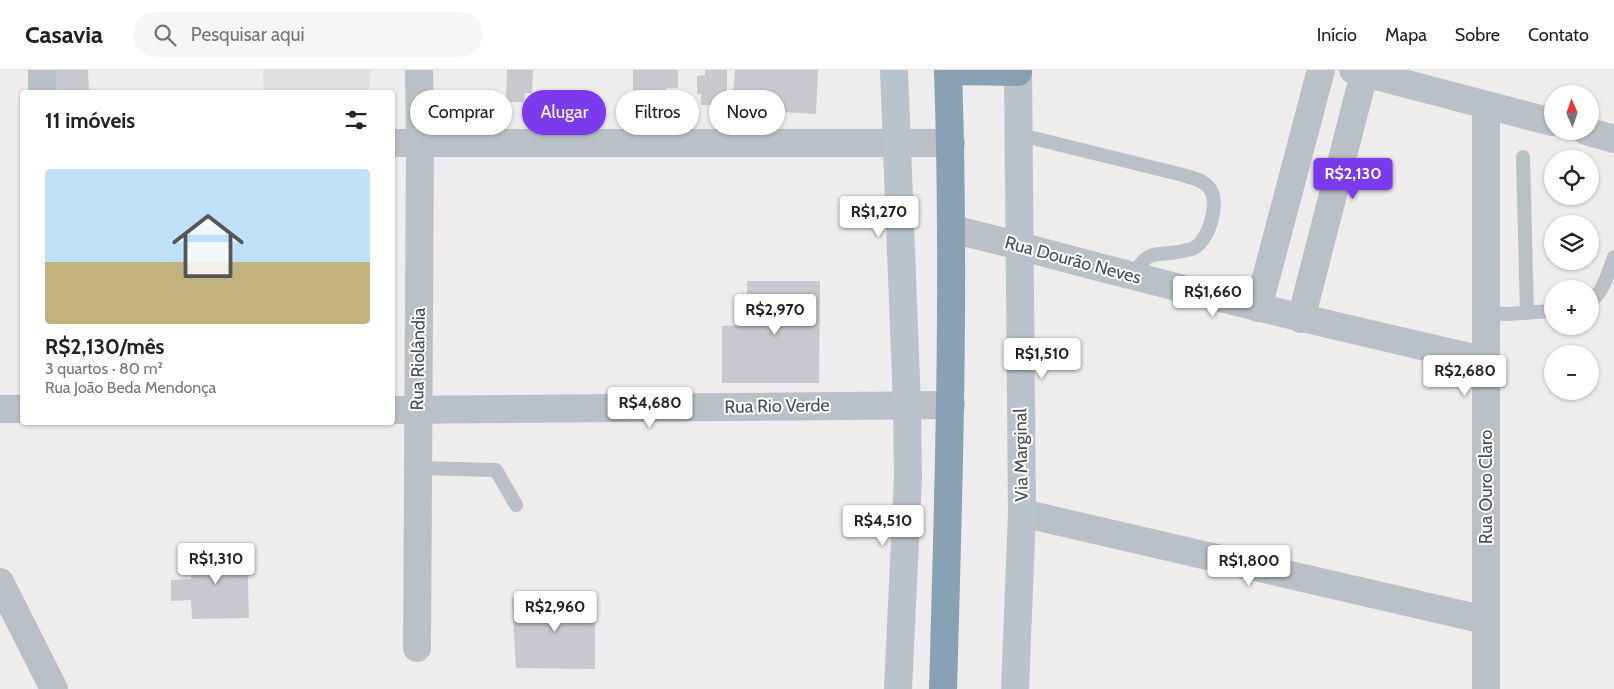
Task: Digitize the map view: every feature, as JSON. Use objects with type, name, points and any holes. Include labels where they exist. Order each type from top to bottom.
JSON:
[{"type":"highway","points":[[943,689],[951,405],[951,143],[948,70],[1018,71]]},
{"type":"street","points":[[42,70],[42,90]]},
{"type":"street","name":"Rua Riolândia","points":[[416,648],[418,468],[405,410],[420,143],[419,70]]},
{"type":"street","points":[[894,70],[908,477],[898,689]]},
{"type":"street","points":[[1258,308],[1321,70]]},
{"type":"street","name":"Via Marginal","points":[[1016,689],[1022,513],[1017,134],[1018,71]]},
{"type":"street","points":[[1301,319],[1360,71],[1544,120]]},
{"type":"street","name":"Rua Ouro Claro","points":[[1486,105],[1486,689]]},
{"type":"street","points":[[1599,135],[1614,139]]},
{"type":"street","points":[[395,143],[951,143]]},
{"type":"street","name":"Rua Dourão Neves","points":[[951,228],[1301,319],[1487,361]]},
{"type":"street","name":"Rua Rio Verde","points":[[405,410],[951,405]]},
{"type":"street","points":[[0,409],[20,409]]},
{"type":"street","points":[[1022,513],[1486,620]]},
{"type":"street","points":[[0,582],[54,689]]},
{"type":"lane","points":[[1017,134],[1184,175],[1200,180],[1211,190],[1213,203],[1211,223],[1205,238],[1194,248],[1179,252],[1160,252],[1149,256],[1141,262],[1132,276]]},
{"type":"lane","points":[[1523,157],[1527,313]]},
{"type":"lane","points":[[1599,292],[1614,257]]},
{"type":"lane","points":[[1486,313],[1544,312]]},
{"type":"lane","points":[[418,468],[496,470],[516,504]]},
{"type":"shaded area","points":[[263,70],[370,70],[369,90],[264,90]]},
{"type":"building","points":[[54,70],[88,70],[89,90],[55,90]]},
{"type":"building","points":[[507,70],[533,70],[532,90],[522,90],[522,102],[512,102],[512,90],[506,90]]},
{"type":"building","points":[[633,70],[678,70],[678,88],[633,90]]},
{"type":"building","points":[[705,70],[727,70],[727,90],[709,90],[709,105],[701,105],[701,94],[697,90],[697,76],[705,75]]},
{"type":"building","points":[[735,70],[818,70],[816,114],[785,112],[785,90],[733,90]]},
{"type":"building","points":[[747,281],[820,281],[819,383],[722,383],[722,326],[747,325]]},
{"type":"building","points":[[247,550],[249,618],[192,619],[191,600],[171,601],[171,580],[191,579],[190,551]]},
{"type":"building","points":[[512,599],[595,599],[595,669],[516,668]]}]
